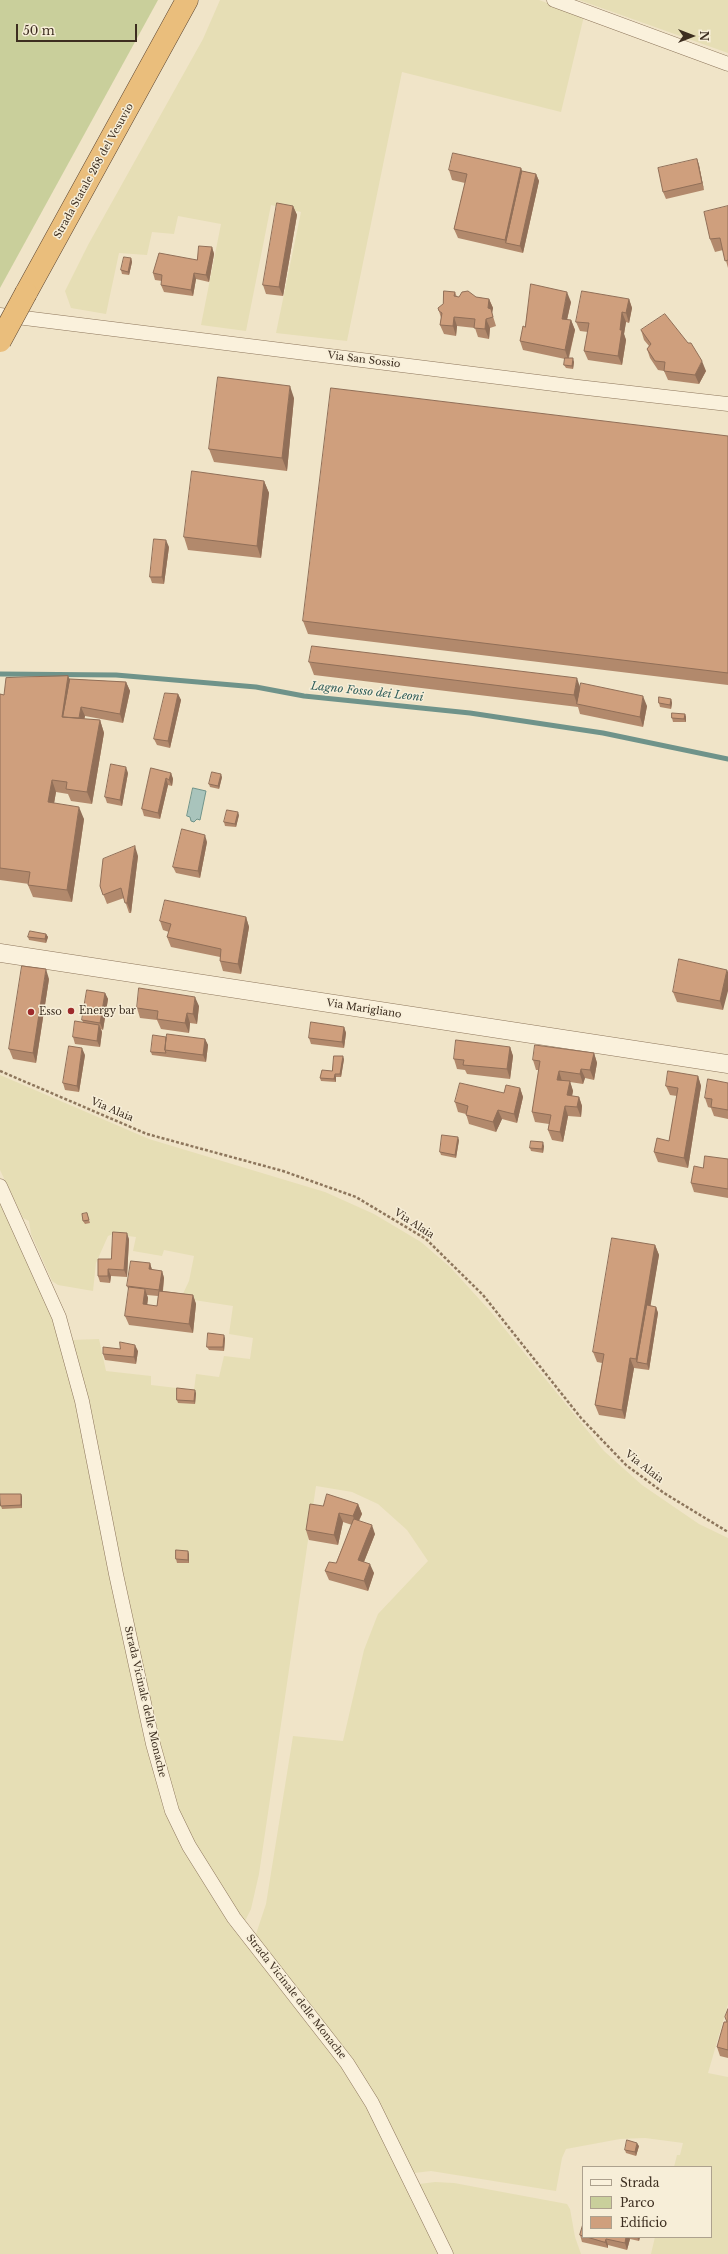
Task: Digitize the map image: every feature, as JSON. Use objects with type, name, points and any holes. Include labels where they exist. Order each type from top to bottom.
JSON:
[{"type":"highway","name":"Strada Statale 268 del Vesuvio","points":[[0,342],[187,0]]},
{"type":"street","points":[[554,0],[728,64]]},
{"type":"street","name":"Via San Sossio","points":[[0,315],[578,387],[728,404]]},
{"type":"street","name":"Via Marigliano","points":[[0,953],[728,1064]]},
{"type":"street","name":"Strada Vicinale delle Monache","points":[[0,1186],[49,1290],[61,1324],[82,1401],[116,1574],[153,1744],[172,1811],[189,1846],[234,1918],[347,2063],[368,2097],[446,2254]]},
{"type":"path","name":"Via Alaia","points":[[0,1071],[147,1134],[283,1171],[356,1197],[426,1239],[483,1295],[581,1418],[626,1465],[664,1493],[728,1532]]},
{"type":"shaded area","points":[[220,0],[539,0],[584,16],[561,112],[402,72],[347,341],[276,333],[301,212],[271,205],[246,331],[201,325],[221,224],[178,216],[174,234],[152,232],[147,255],[119,253],[106,314],[71,308],[65,291],[88,245],[203,39]]},
{"type":"shaded area","points":[[579,0],[728,0],[728,53]]},
{"type":"shaded area","points":[[0,1075],[149,1139],[325,1192],[374,1214],[421,1242],[450,1267],[491,1312],[604,1451],[642,1485],[699,1524],[728,1538],[728,2004],[708,2073],[728,2077],[728,2254],[651,2254],[655,2238],[712,2238],[712,2166],[674,2166],[677,2155],[680,2155],[683,2143],[645,2138],[620,2139],[566,2149],[562,2158],[556,2191],[431,2171],[414,2173],[377,2098],[255,1937],[266,1904],[293,1736],[343,1741],[364,1650],[378,1614],[428,1561],[407,1530],[378,1504],[352,1492],[316,1486],[259,1874],[251,1909],[244,1923],[188,1835],[167,1779],[72,1340],[99,1339],[106,1371],[151,1376],[151,1385],[194,1390],[196,1374],[219,1377],[224,1356],[250,1359],[253,1338],[229,1334],[233,1306],[181,1298],[189,1281],[194,1256],[164,1250],[162,1256],[133,1251],[136,1237],[113,1234],[108,1236],[96,1263],[93,1291],[58,1285],[52,1281],[31,1234],[29,1221],[23,1218],[0,1170]]},
{"type":"shaded area","points":[[0,1198],[62,1341],[166,1807],[360,2093],[442,2254],[0,2254]]},
{"type":"shaded area","points":[[435,2182],[454,2183],[567,2204],[570,2209],[575,2237],[581,2254],[453,2254],[419,2184]]},
{"type":"green space","points":[[0,0],[158,0],[0,288]]},
{"type":"water","points":[[193,788],[206,791],[200,820],[197,819],[194,822],[187,816]]},
{"type":"building","points":[[453,153],[521,168],[505,240],[454,229],[467,174],[449,170]]},
{"type":"building","points":[[697,159],[702,183],[663,192],[658,168]]},
{"type":"building","points":[[522,171],[536,174],[520,246],[506,243]]},
{"type":"building","points":[[277,203],[293,206],[279,287],[263,285]]},
{"type":"building","points":[[728,206],[728,260],[725,261],[720,238],[710,239],[704,212]]},
{"type":"building","points":[[199,246],[212,247],[206,275],[194,273],[191,290],[161,285],[162,275],[153,273],[159,253],[197,260]]},
{"type":"building","points":[[124,257],[131,258],[128,272],[121,270]]},
{"type":"building","points":[[531,284],[567,292],[562,319],[571,320],[565,350],[520,341],[523,326],[525,327]]},
{"type":"building","points":[[444,291],[455,292],[454,296],[459,297],[462,292],[468,291],[476,297],[489,299],[488,308],[491,309],[493,317],[486,319],[485,329],[474,328],[475,319],[454,317],[453,326],[440,325],[442,313],[438,308],[443,304]]},
{"type":"building","points":[[582,291],[629,299],[626,313],[622,312],[620,330],[622,330],[618,356],[584,351],[589,323],[576,322]]},
{"type":"building","points":[[665,314],[688,343],[691,343],[702,361],[695,375],[664,371],[665,362],[655,361],[647,349],[651,344],[641,330]]},
{"type":"building","points":[[565,358],[573,358],[572,366],[564,365]]},
{"type":"building","points":[[218,377],[290,386],[282,458],[209,449]]},
{"type":"building","points":[[331,388],[728,436],[728,673],[303,621]]},
{"type":"building","points":[[192,471],[264,481],[257,546],[184,537]]},
{"type":"building","points":[[154,539],[166,540],[162,577],[150,577]]},
{"type":"building","points":[[312,646],[577,678],[574,695],[309,662]]},
{"type":"building","points":[[68,676],[62,717],[100,720],[87,792],[66,789],[67,782],[52,780],[48,802],[79,807],[67,890],[28,885],[30,872],[0,868],[0,694],[4,695],[6,678]]},
{"type":"building","points":[[70,679],[126,682],[120,714],[81,707],[79,718],[63,717]]},
{"type":"building","points":[[581,683],[643,696],[640,717],[577,704]]},
{"type":"building","points":[[165,693],[178,694],[168,741],[154,739]]},
{"type":"building","points":[[659,697],[671,699],[670,705],[659,703]]},
{"type":"building","points":[[672,713],[685,714],[684,719],[672,718]]},
{"type":"building","points":[[111,764],[126,767],[120,800],[105,797]]},
{"type":"building","points":[[151,768],[171,773],[169,780],[166,778],[158,813],[142,809]]},
{"type":"building","points":[[212,772],[221,774],[218,786],[209,784]]},
{"type":"building","points":[[227,810],[238,812],[235,824],[224,822]]},
{"type":"building","points":[[182,829],[205,835],[198,871],[173,867]]},
{"type":"building","points":[[135,846],[127,903],[125,903],[121,888],[103,895],[100,886],[103,859]]},
{"type":"building","points":[[165,900],[246,917],[238,964],[220,961],[221,949],[167,937],[171,924],[160,921]]},
{"type":"building","points":[[30,931],[46,934],[45,939],[28,937]]},
{"type":"building","points":[[679,959],[727,970],[720,1001],[673,992]]},
{"type":"building","points":[[22,966],[46,969],[33,1053],[9,1049]]},
{"type":"building","points":[[139,988],[195,997],[193,1014],[187,1013],[185,1023],[157,1019],[158,1011],[137,1008]]},
{"type":"building","points":[[87,990],[105,993],[100,1023],[82,1020]]},
{"type":"building","points":[[75,1021],[99,1025],[97,1041],[73,1037]]},
{"type":"building","points":[[311,1022],[344,1027],[342,1042],[309,1038]]},
{"type":"building","points":[[167,1034],[205,1039],[203,1055],[165,1050]]},
{"type":"building","points":[[153,1035],[166,1037],[166,1053],[151,1052]]},
{"type":"building","points":[[456,1040],[510,1047],[507,1069],[463,1065],[464,1060],[454,1059]]},
{"type":"building","points":[[535,1045],[594,1053],[590,1070],[581,1069],[580,1074],[559,1071],[557,1080],[570,1081],[567,1095],[579,1097],[577,1107],[565,1106],[560,1132],[548,1130],[551,1115],[532,1112],[540,1061],[533,1060]]},
{"type":"building","points":[[69,1046],[82,1048],[77,1086],[63,1083]]},
{"type":"building","points":[[334,1056],[343,1056],[340,1074],[335,1074],[334,1079],[320,1078],[322,1070],[332,1071]]},
{"type":"building","points":[[668,1071],[698,1076],[684,1158],[654,1152],[657,1138],[669,1141],[678,1088],[666,1086]]},
{"type":"building","points":[[708,1079],[728,1083],[728,1110],[711,1107],[712,1099],[705,1098]]},
{"type":"building","points":[[460,1083],[504,1093],[506,1085],[520,1088],[514,1114],[498,1110],[493,1122],[466,1115],[468,1106],[455,1102]]},
{"type":"building","points":[[442,1135],[458,1137],[455,1155],[440,1152]]},
{"type":"building","points":[[531,1141],[543,1142],[542,1149],[530,1148]]},
{"type":"building","points":[[705,1156],[728,1159],[728,1189],[691,1183],[694,1166],[703,1168]]},
{"type":"building","points":[[87,1213],[89,1220],[83,1221],[82,1214]]},
{"type":"building","points":[[113,1232],[127,1233],[124,1270],[108,1269],[108,1276],[98,1276],[98,1259],[111,1259]]},
{"type":"building","points":[[612,1238],[655,1245],[636,1359],[630,1358],[622,1410],[595,1405],[604,1354],[593,1352]]},
{"type":"building","points":[[131,1261],[150,1263],[149,1269],[162,1271],[159,1290],[127,1286]]},
{"type":"building","points":[[129,1287],[145,1289],[143,1304],[157,1306],[159,1291],[193,1295],[189,1324],[125,1316]]},
{"type":"building","points":[[647,1305],[656,1307],[647,1364],[637,1362]]},
{"type":"building","points":[[208,1333],[224,1335],[223,1347],[207,1347]]},
{"type":"building","points":[[120,1342],[135,1345],[134,1357],[103,1354],[103,1347],[120,1349]]},
{"type":"building","points":[[177,1388],[195,1390],[194,1401],[177,1400]]},
{"type":"building","points":[[0,1494],[21,1494],[21,1505],[1,1506]]},
{"type":"building","points":[[327,1494],[358,1504],[353,1516],[339,1513],[334,1535],[306,1530],[310,1504],[323,1506]]},
{"type":"building","points":[[354,1519],[372,1525],[358,1560],[370,1564],[364,1581],[325,1571],[329,1562],[336,1563]]},
{"type":"building","points":[[176,1550],[188,1551],[188,1560],[176,1559]]},
{"type":"building","points":[[728,2009],[728,2050],[717,2047],[724,2022],[727,2022],[725,2017]]},
{"type":"building","points":[[627,2140],[637,2143],[635,2152],[625,2150]]},
{"type":"building","points":[[591,2238],[626,2238],[625,2243],[606,2239],[605,2242]]},
{"type":"waterway","name":"Lagno Fosso dei Leoni","points":[[0,674],[116,675],[256,687],[304,696],[470,713],[603,733],[728,759]]},
{"type":"place","name":"Energy bar","points":[[71,1011]]},
{"type":"place","name":"Esso","points":[[31,1012]]}]
